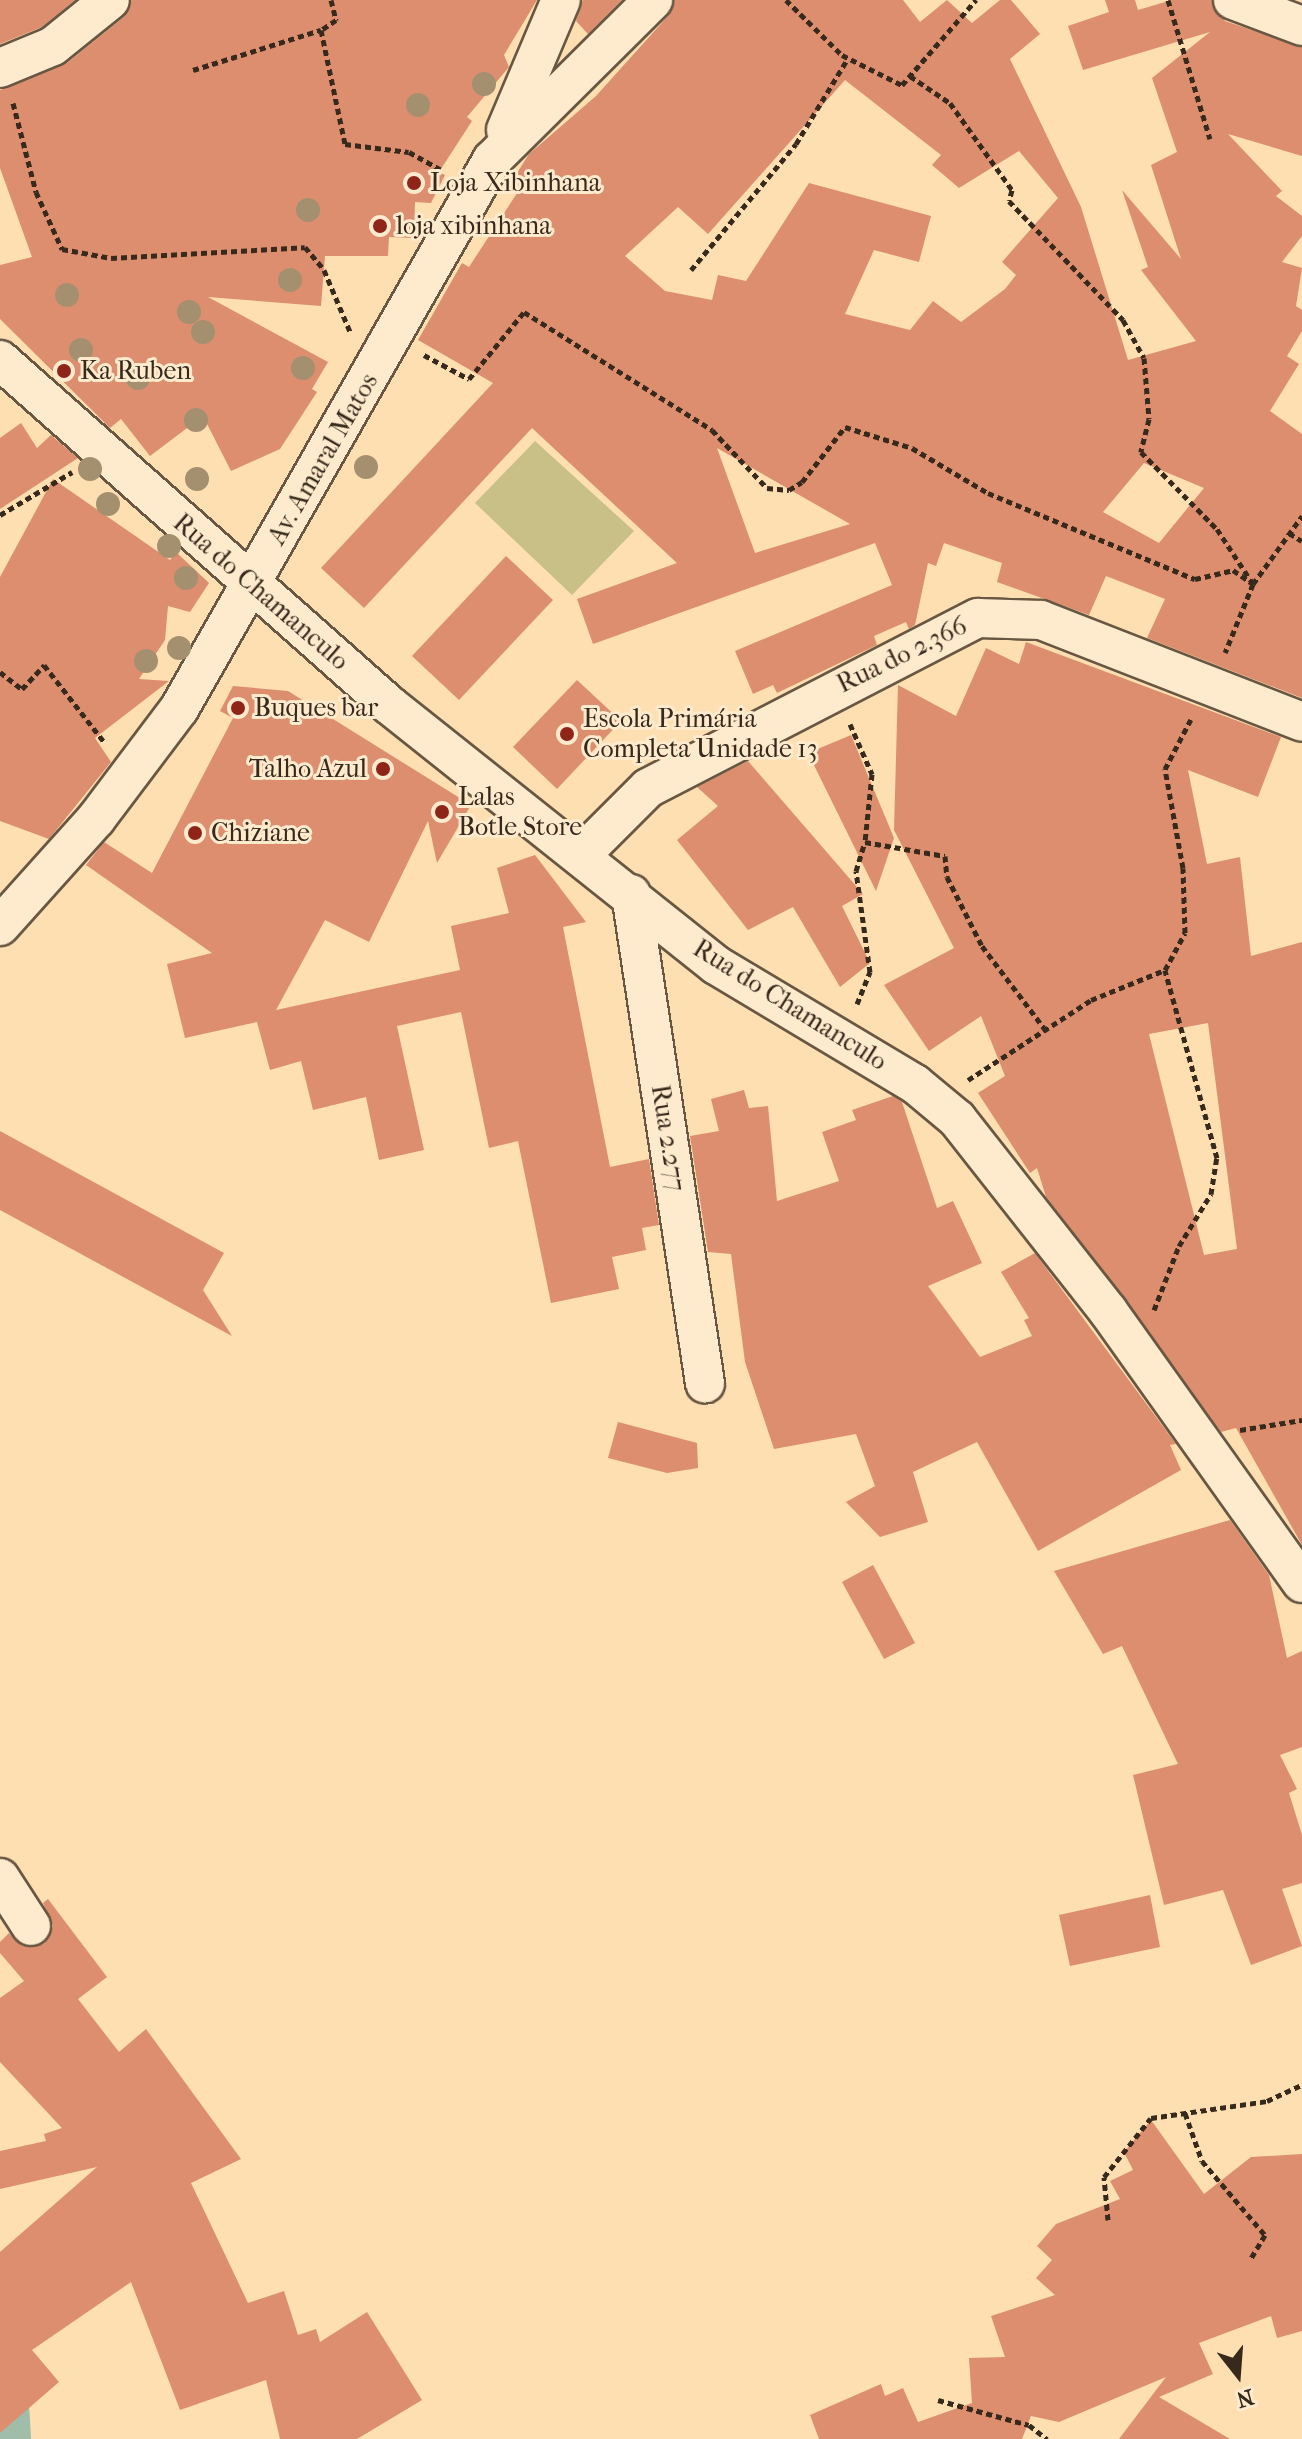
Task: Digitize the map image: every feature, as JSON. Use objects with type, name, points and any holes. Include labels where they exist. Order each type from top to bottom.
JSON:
[{"type":"street","points":[[1,68],[53,46],[110,0]]},
{"type":"street","points":[[484,174],[561,0]]},
{"type":"street","name":"Av. Amaral Matos","points":[[0,926],[138,766],[210,660],[249,584],[390,343],[484,174],[653,0]]},
{"type":"street","points":[[1233,0],[1302,26]]},
{"type":"street","name":"Rua do Chamanculo","points":[[0,360],[249,584],[388,704],[582,854],[716,965],[843,1038],[957,1119],[1138,1354],[1302,1583]]},
{"type":"street","name":"Rua do 2.366","points":[[582,854],[648,788],[831,689],[978,618],[1013,616],[1041,620],[1302,722]]},
{"type":"street","name":"Rua 2.277","points":[[631,894],[705,1383]]},
{"type":"street","points":[[0,1878],[31,1926],[0,1904]]},
{"type":"path","points":[[193,70],[321,30],[336,20],[331,0]]},
{"type":"path","points":[[786,0],[848,58],[902,85],[976,0]]},
{"type":"path","points":[[1168,0],[1210,139]]},
{"type":"path","points":[[321,30],[345,144],[409,152],[484,174]]},
{"type":"path","points":[[691,270],[796,144],[848,58]]},
{"type":"path","points":[[1,68],[36,192],[62,249],[111,258],[311,250],[369,379]]},
{"type":"path","points":[[910,76],[950,103],[1012,190],[1009,201],[1123,320],[1144,358],[1149,419],[1141,452],[1217,529],[1253,584]]},
{"type":"path","points":[[390,343],[469,379],[524,312],[712,430],[767,488],[789,490],[802,482],[845,427],[912,448],[988,493],[1165,570],[1206,580],[1233,570],[1253,584]]},
{"type":"path","points":[[0,515],[102,451]]},
{"type":"path","points":[[935,1101],[1047,1032],[1091,1000],[1165,970],[1185,933],[1183,868],[1165,769],[1210,686],[1253,584],[1302,516]]},
{"type":"path","points":[[1289,533],[1302,541]]},
{"type":"path","points":[[0,672],[22,689],[44,665],[110,751],[138,766]]},
{"type":"path","points":[[831,689],[870,762],[865,842],[856,871],[870,972],[843,1038]]},
{"type":"path","points":[[865,842],[945,856],[947,877],[982,946],[1047,1032]]},
{"type":"path","points":[[1138,1354],[1179,1246],[1211,1194],[1217,1158],[1165,970]]},
{"type":"path","points":[[1204,1446],[1249,1428],[1302,1420]]},
{"type":"path","points":[[1108,2220],[1104,2177],[1151,2118],[1267,2101],[1302,2085]]},
{"type":"path","points":[[1185,2113],[1202,2161],[1265,2235],[1251,2258]]},
{"type":"path","points":[[938,2400],[1029,2425],[1047,2439]]},
{"type":"shaded area","points":[[535,441],[634,531],[572,595],[475,503]]},
{"type":"building","points":[[0,0],[75,0],[42,27],[0,44]]},
{"type":"building","points":[[131,0],[537,0],[504,55],[509,67],[467,117],[472,121],[439,172],[445,175],[431,203],[415,202],[414,238],[389,237],[388,256],[325,256],[321,306],[208,297],[328,362],[312,389],[317,392],[280,449],[231,471],[203,416],[150,456],[121,419],[110,428],[0,319],[0,265],[32,257],[0,168],[0,90],[67,63],[124,17]]},
{"type":"building","points":[[583,0],[622,0],[588,34],[576,21]]},
{"type":"building","points":[[674,0],[903,0],[920,22],[947,0],[972,23],[1000,0],[1011,0],[1040,34],[1010,59],[1081,207],[1128,360],[1196,341],[1141,270],[1148,267],[1122,190],[1181,259],[1151,165],[1177,152],[1152,78],[1210,32],[1083,70],[1068,26],[1109,12],[1105,0],[1135,0],[1138,10],[1172,0],[1212,0],[1225,21],[1302,47],[1302,156],[1228,134],[1282,191],[1276,196],[1302,216],[1302,236],[1282,262],[1302,268],[1296,306],[1302,310],[1302,331],[1287,356],[1299,364],[1270,411],[1302,434],[1302,698],[1147,638],[1165,599],[1106,576],[1089,615],[997,582],[1002,563],[944,543],[936,566],[928,563],[915,625],[909,629],[906,622],[874,636],[877,645],[777,693],[773,685],[753,694],[735,651],[892,585],[875,543],[593,644],[577,599],[677,563],[532,428],[364,608],[321,568],[493,383],[418,340],[462,263],[469,267],[521,187],[512,181],[529,154],[596,96],[668,16]],"holes":[[[845,80],[941,155],[932,165],[959,188],[1019,151],[1058,198],[1002,262],[1016,275],[1005,289],[961,322],[933,301],[910,330],[845,314],[874,250],[919,262],[931,216],[809,183],[746,281],[718,275],[712,300],[665,291],[625,256],[678,207],[708,234]],[[717,448],[850,524],[755,553]],[[1144,463],[1204,488],[1159,543],[1103,512]]]},
{"type":"building","points":[[21,423],[37,448],[51,435],[78,458],[0,509],[0,438]]},
{"type":"building","points":[[53,479],[170,560],[176,552],[209,583],[190,612],[168,606],[165,640],[139,679],[169,681],[95,738],[111,762],[49,839],[0,821],[0,577]]},
{"type":"building","points":[[506,556],[553,600],[459,700],[412,656]]},
{"type":"building","points":[[1026,642],[1281,737],[1258,797],[1188,770],[1207,864],[1240,857],[1251,956],[1302,942],[1302,1545],[1236,1428],[1221,1432],[1046,1197],[1037,1168],[1030,1173],[978,1093],[1005,1076],[981,1016],[929,1051],[884,985],[954,948],[894,830],[898,685],[956,716],[986,648],[1019,664]],"holes":[[[1208,1023],[1237,1249],[1204,1255],[1149,1034]]]},
{"type":"building","name":"Escola Primária Completa Unidade 13","points":[[577,680],[621,721],[557,789],[513,747]]},
{"type":"building","points":[[233,686],[288,691],[471,805],[437,863],[428,821],[369,942],[325,920],[276,1010],[460,970],[451,926],[509,913],[497,868],[535,855],[586,922],[563,927],[610,1167],[649,1159],[659,1225],[642,1228],[646,1250],[612,1257],[619,1289],[551,1303],[518,1141],[489,1148],[461,1012],[397,1026],[424,1150],[379,1160],[366,1097],[313,1110],[301,1061],[270,1070],[257,1022],[185,1038],[167,964],[212,953],[86,865],[104,842],[152,873],[233,718],[220,711]]},
{"type":"building","points":[[851,735],[894,838],[876,891],[808,753]]},
{"type":"building","points":[[748,761],[863,894],[842,906],[870,963],[840,987],[793,907],[748,930],[677,840],[718,806],[697,787]]},
{"type":"building","points":[[744,1090],[749,1108],[768,1106],[777,1201],[839,1181],[822,1132],[856,1120],[852,1110],[893,1096],[902,1102],[937,1208],[953,1201],[982,1263],[928,1286],[980,1357],[1032,1336],[1024,1320],[1029,1318],[1001,1272],[1035,1253],[1176,1444],[1170,1445],[1181,1470],[1038,1551],[977,1442],[913,1472],[928,1522],[880,1537],[846,1502],[875,1486],[856,1434],[774,1449],[745,1362],[731,1254],[708,1252],[690,1136],[719,1131],[711,1099]]},
{"type":"building","points":[[0,1131],[224,1253],[203,1290],[232,1336],[0,1210]]},
{"type":"building","points":[[618,1422],[697,1443],[698,1468],[667,1473],[608,1458]]},
{"type":"building","points":[[1230,1520],[1269,1575],[1287,1658],[1302,1651],[1302,1747],[1280,1755],[1297,1789],[1289,1793],[1302,1835],[1302,1883],[1282,1889],[1302,1946],[1251,1965],[1223,1890],[1164,1905],[1133,1775],[1178,1764],[1122,1646],[1103,1654],[1054,1571]]},
{"type":"building","points":[[873,1565],[915,1643],[884,1659],[842,1582]]},
{"type":"building","points":[[1150,1895],[1160,1947],[1070,1966],[1059,1915]]},
{"type":"building","points":[[48,1899],[107,1977],[78,1999],[119,2052],[146,2029],[241,2159],[191,2183],[248,2303],[284,2291],[298,2335],[316,2329],[320,2342],[367,2312],[422,2400],[357,2439],[280,2439],[266,2380],[180,2410],[131,2282],[32,2350],[59,2382],[0,2433],[0,2252],[97,2167],[0,2189],[0,2151],[46,2141],[44,2134],[62,2128],[0,2062],[0,1998],[24,1981],[0,1953],[0,1942],[9,1933],[22,1946],[44,1944],[53,1926],[43,1903]]},
{"type":"building","points":[[1151,2120],[1204,2194],[1251,2157],[1302,2154],[1302,2331],[1277,2338],[1271,2316],[1199,2343],[1213,2374],[1159,2397],[1230,2439],[1119,2439],[1166,2377],[1059,2422],[1031,2416],[1022,2439],[819,2439],[810,2415],[881,2384],[885,2396],[903,2388],[918,2422],[972,2403],[969,2358],[1005,2357],[991,2316],[1055,2295],[1036,2278],[1052,2260],[1037,2246],[1056,2224],[1120,2199],[1110,2181],[1133,2170],[1124,2152]]},
{"type":"waterway","points":[[7,2371],[11,2439]]},
{"type":"place","name":"Loja Xibinhana","points":[[414,183]]},
{"type":"place","name":"loja xibinhana","points":[[380,226]]},
{"type":"place","name":"Ka Ruben","points":[[64,371]]},
{"type":"place","name":"Buques bar","points":[[238,708]]},
{"type":"place","name":"Escola Primária Completa Unidade 13","points":[[567,734]]},
{"type":"place","name":"Talho Azul","points":[[383,769]]},
{"type":"place","name":"Lalas Botle Store","points":[[442,812]]},
{"type":"place","name":"Chiziane","points":[[195,833]]}]
